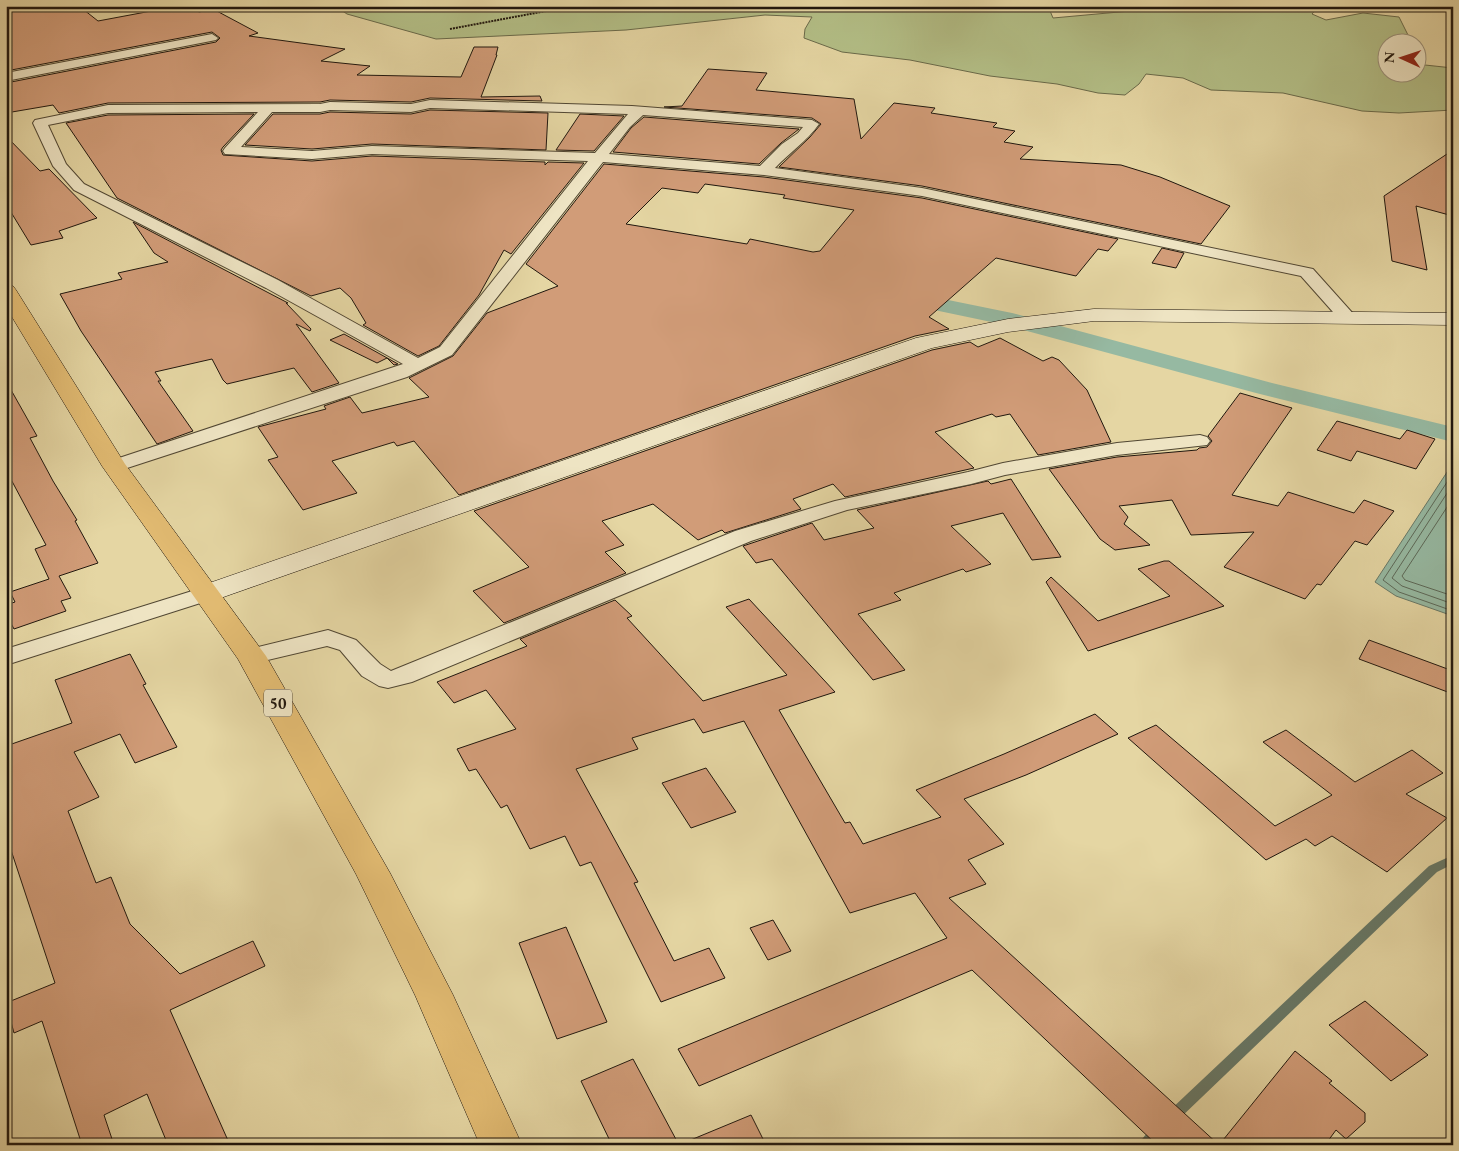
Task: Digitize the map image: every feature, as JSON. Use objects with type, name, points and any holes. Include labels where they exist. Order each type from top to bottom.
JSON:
[{"type":"main road","name":"50","points":[[6,290],[114,466],[251,656],[373,873],[434,995],[500,1145]]},
{"type":"main road","points":[[205,594],[924,343],[963,333],[1037,320],[1094,315],[1453,319]]},
{"type":"street","points":[[6,77],[212,38]]},
{"type":"street","points":[[416,364],[272,284],[79,187],[60,166],[40,123],[108,110],[320,108],[330,106],[411,108],[430,104],[639,111],[812,124],[803,136],[787,147],[764,171]]},
{"type":"street","points":[[269,108],[230,151],[312,155],[372,150],[599,157],[764,171],[922,192],[1307,272],[1348,317]]},
{"type":"street","points":[[114,466],[400,373],[446,350],[625,124],[639,111]]},
{"type":"street","points":[[251,656],[328,638],[348,645],[371,670],[388,680],[403,676],[743,536],[842,505],[971,478],[1003,469],[1116,449],[1200,441]]},
{"type":"street","points":[[6,657],[205,594]]},
{"type":"path","points":[[450,29],[546,10],[675,11],[737,6]]},
{"type":"shaded area","points":[[335,6],[1048,6],[1053,18],[1130,11],[1147,6],[1319,6],[1312,14],[1326,20],[1363,13],[1399,17],[1406,32],[1376,32],[1376,82],[1426,82],[1426,65],[1453,68],[1453,110],[1399,113],[1362,111],[1283,93],[1211,90],[1183,78],[1146,74],[1139,84],[1125,95],[1098,93],[1057,84],[990,76],[910,60],[842,52],[804,38],[805,29],[812,17],[765,15],[626,30],[436,39],[347,14]]},
{"type":"water","points":[[1453,463],[1453,616],[1396,596],[1375,582]]},
{"type":"building","points":[[6,6],[79,6],[98,21],[178,6],[190,6],[199,12],[213,9],[258,33],[249,36],[345,49],[321,61],[370,66],[357,75],[461,77],[474,47],[498,47],[497,55],[481,97],[540,96],[542,101],[430,98],[411,102],[330,100],[320,102],[108,103],[59,113],[53,105],[6,113],[6,83],[216,42],[220,38],[212,32],[6,71]]},
{"type":"building","points":[[708,69],[767,73],[756,90],[854,99],[861,139],[894,103],[935,108],[931,113],[997,123],[993,127],[1015,131],[1004,142],[1033,147],[1020,159],[1121,165],[1160,177],[1230,206],[1201,244],[922,186],[779,167],[821,124],[812,118],[664,107],[682,106]]},
{"type":"building","points":[[430,110],[548,113],[546,150],[372,144],[312,149],[245,145],[273,114],[320,114],[330,112],[411,114]]},
{"type":"building","points":[[254,114],[223,147],[221,150],[223,155],[312,161],[372,156],[545,162],[545,165],[548,162],[584,163],[511,254],[504,250],[479,295],[439,346],[418,356],[363,325],[366,323],[351,298],[340,288],[311,296],[117,198],[66,123],[108,115]]},
{"type":"building","points":[[580,114],[624,116],[594,151],[556,150]]},
{"type":"building","points":[[644,117],[799,129],[759,164],[613,152],[631,128]]},
{"type":"building","points":[[6,136],[40,171],[49,169],[97,218],[59,231],[63,238],[31,245],[6,204]]},
{"type":"building","points":[[1453,150],[1453,216],[1416,206],[1427,270],[1392,261],[1384,196]]},
{"type":"building","points":[[604,164],[764,177],[922,198],[1118,239],[1108,251],[1098,249],[1076,276],[996,258],[929,317],[949,329],[915,336],[459,495],[414,441],[397,446],[394,442],[332,461],[357,493],[303,510],[268,460],[278,457],[258,427],[326,409],[324,406],[350,397],[362,413],[429,397],[409,378],[453,356],[487,313],[558,286],[526,264]],"holes":[[[705,184],[785,195],[783,198],[854,210],[820,251],[813,252],[750,239],[747,244],[626,224],[662,188],[698,193]]]},
{"type":"building","points":[[133,222],[288,303],[286,303],[311,329],[310,331],[296,324],[339,383],[312,392],[294,368],[227,384],[212,359],[155,372],[161,381],[158,381],[193,431],[157,444],[81,331],[60,294],[122,279],[118,273],[168,262],[154,253]]},
{"type":"building","points":[[1162,248],[1184,253],[1176,268],[1152,263]]},
{"type":"building","points":[[344,334],[398,364],[394,365],[387,358],[377,363],[330,340]]},
{"type":"building","points":[[1000,338],[1043,361],[1052,357],[1059,360],[1087,390],[1111,442],[1038,455],[1010,414],[996,417],[992,414],[935,432],[974,468],[845,497],[833,484],[793,499],[801,509],[725,533],[722,530],[698,540],[653,504],[602,521],[624,545],[605,552],[626,573],[504,623],[473,591],[529,567],[474,511],[932,350],[970,342],[978,347]]},
{"type":"building","points":[[6,381],[37,436],[30,438],[77,520],[75,521],[98,563],[59,576],[71,598],[61,601],[66,611],[14,629],[6,614],[6,605],[15,602],[10,592],[49,579],[35,549],[46,545],[6,470]]},
{"type":"building","points":[[1240,393],[1292,408],[1232,495],[1278,506],[1288,492],[1354,513],[1364,500],[1394,511],[1367,545],[1355,541],[1321,585],[1317,584],[1305,599],[1224,567],[1254,532],[1191,535],[1172,500],[1119,506],[1128,517],[1124,524],[1150,545],[1115,550],[1100,539],[1049,469],[1117,457],[1197,450],[1207,447],[1212,441],[1208,436]]},
{"type":"building","points":[[1337,421],[1400,439],[1407,430],[1435,439],[1416,469],[1357,451],[1351,461],[1317,450]]},
{"type":"building","points":[[1011,479],[1061,557],[1032,560],[1003,513],[951,526],[991,564],[966,572],[963,569],[894,593],[901,600],[858,614],[905,670],[873,680],[772,559],[756,563],[743,546],[812,523],[824,540],[874,528],[857,510],[988,481],[991,484]]},
{"type":"building","points":[[1169,561],[1224,606],[1088,651],[1046,582],[1051,577],[1098,621],[1170,596],[1138,569]]},
{"type":"building","points":[[749,599],[835,692],[779,710],[845,823],[850,822],[863,844],[941,817],[916,790],[1095,714],[1118,734],[1026,775],[964,799],[1004,844],[968,860],[986,884],[949,898],[1219,1145],[1157,1145],[972,970],[699,1086],[678,1049],[947,938],[915,893],[850,913],[744,721],[703,733],[694,719],[632,738],[638,749],[576,769],[638,882],[634,883],[674,961],[709,948],[725,978],[661,1002],[591,862],[580,866],[565,836],[530,849],[507,805],[501,808],[476,769],[469,771],[457,749],[516,729],[486,690],[454,703],[437,682],[527,646],[520,639],[615,600],[632,616],[627,618],[703,701],[787,675],[726,607]]},
{"type":"building","points":[[1369,640],[1453,671],[1453,694],[1359,659]]},
{"type":"building","points":[[130,654],[146,684],[143,685],[177,747],[135,763],[120,734],[74,752],[99,797],[68,811],[96,883],[111,877],[130,924],[180,974],[253,941],[265,966],[170,1010],[230,1145],[168,1145],[147,1094],[104,1115],[114,1145],[82,1145],[42,1021],[14,1033],[6,1003],[55,983],[6,835],[6,746],[72,723],[55,680]]},
{"type":"building","points":[[1156,725],[1275,826],[1332,795],[1263,742],[1286,730],[1355,782],[1412,750],[1443,773],[1406,794],[1447,818],[1387,872],[1332,836],[1315,846],[1306,839],[1266,860],[1128,738]]},
{"type":"building","points":[[706,768],[736,812],[691,828],[662,783]]},
{"type":"building","points":[[773,920],[791,951],[768,960],[750,928]]},
{"type":"building","points":[[566,927],[607,1022],[557,1039],[519,943]]},
{"type":"building","points":[[1365,1001],[1428,1055],[1391,1081],[1329,1025]]},
{"type":"building","points":[[1295,1051],[1332,1081],[1329,1083],[1365,1113],[1365,1122],[1346,1139],[1336,1130],[1325,1145],[1219,1145]]},
{"type":"building","points":[[633,1059],[679,1145],[612,1145],[581,1081]]},
{"type":"building","points":[[751,1115],[766,1145],[681,1145],[681,1144]]},
{"type":"waterway","points":[[904,297],[1004,318],[1264,388],[1453,435]]},
{"type":"waterway","points":[[1173,1116],[1433,869],[1453,859]]},
{"type":"waterway","points":[[1145,1145],[1159,1131]]}]
